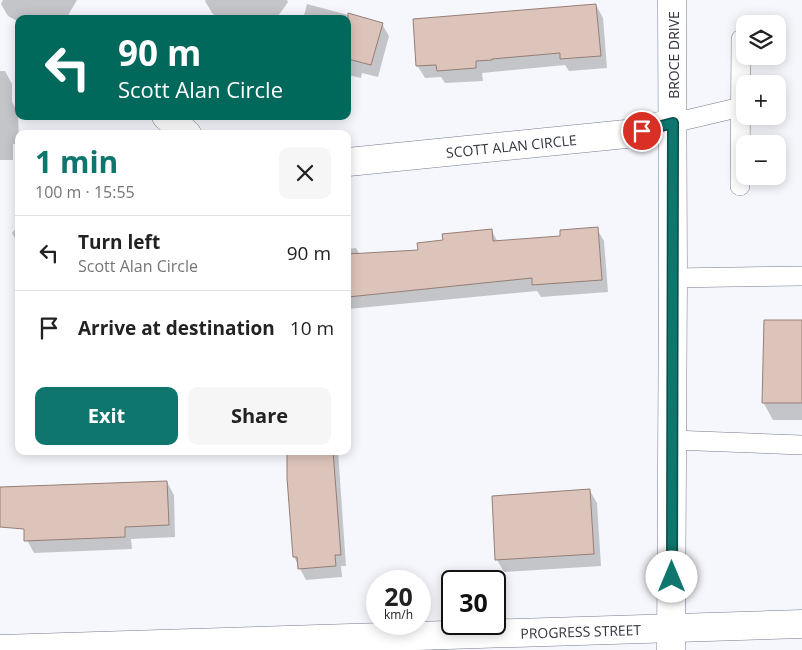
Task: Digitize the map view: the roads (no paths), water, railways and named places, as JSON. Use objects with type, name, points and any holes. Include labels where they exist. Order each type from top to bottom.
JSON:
[{"type":"street","name":"BROCE DRIVE","points":[[671,639],[672,0]]},
{"type":"street","points":[[171,120],[183,130]]},
{"type":"street","name":"SCOTT ALAN CIRCLE","points":[[351,162],[626,134],[673,123]]},
{"type":"street","name":"PROGRESS STREET","points":[[0,649],[297,647],[671,639],[802,624]]},
{"type":"lane","points":[[673,123],[736,108]]},
{"type":"lane","points":[[740,186],[741,125]]},
{"type":"lane","points":[[673,278],[802,276]]},
{"type":"lane","points":[[672,440],[802,445]]}]
